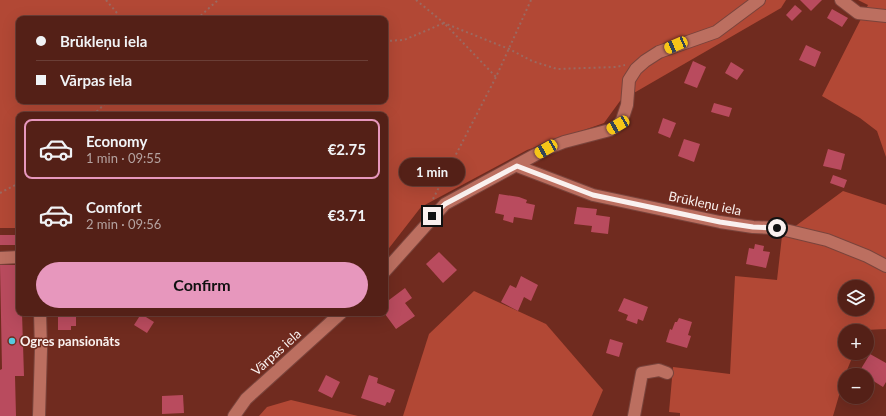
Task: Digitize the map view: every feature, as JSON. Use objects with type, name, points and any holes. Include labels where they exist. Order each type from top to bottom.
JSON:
[{"type":"street","points":[[388,267],[432,216],[445,204],[546,149],[564,142],[603,132],[618,125],[622,120],[627,105],[629,80],[636,69],[645,61],[659,52],[716,32],[759,0]]},
{"type":"street","points":[[841,0],[858,12],[886,16]]},
{"type":"street","name":"Brūkleņu iela","points":[[517,166],[593,195],[720,222],[753,227],[777,228],[827,240],[867,256],[886,266]]},
{"type":"street","points":[[0,258],[16,257]]},
{"type":"street","points":[[39,416],[41,349],[40,316]]},
{"type":"street","name":"Vārpas iela","points":[[234,416],[246,399],[338,316]]},
{"type":"street","points":[[634,416],[642,373],[659,370],[667,373]]},
{"type":"path","points":[[106,0],[119,16]]},
{"type":"path","points":[[200,16],[218,0]]},
{"type":"path","points":[[416,0],[444,23],[496,77]]},
{"type":"path","points":[[432,216],[433,199],[496,77],[531,0]]},
{"type":"path","points":[[388,41],[404,40],[444,23],[509,49],[532,61],[558,69],[616,67],[628,64]]},
{"type":"path","points":[[96,112],[105,104]]},
{"type":"path","points":[[0,193],[16,185]]},
{"type":"shaded area","points":[[0,0],[786,0],[781,8],[620,101],[604,123],[527,150],[421,207],[388,249],[388,112],[16,112],[16,228],[0,228]]},
{"type":"shaded area","points":[[858,0],[886,0],[886,157],[877,131],[860,118],[822,96],[868,5]]},
{"type":"shaded area","points":[[843,191],[886,205],[886,329],[874,330],[874,324],[838,324],[838,360],[851,360],[848,368],[838,368],[838,399],[833,416],[680,416],[680,413],[669,412],[673,367],[730,374],[735,276],[777,280],[782,236]]},
{"type":"shaded area","points":[[474,291],[546,324],[603,390],[592,416],[403,416],[429,334]]},
{"type":"shaded area","points":[[291,400],[358,416],[259,416],[267,407]]},
{"type":"building","points":[[800,0],[822,0],[811,11]]},
{"type":"building","points":[[795,5],[802,11],[792,21],[786,15]]},
{"type":"building","points":[[832,9],[848,18],[842,27],[827,18]]},
{"type":"building","points":[[806,45],[821,52],[815,67],[799,60]]},
{"type":"building","points":[[693,61],[706,67],[697,88],[684,83]]},
{"type":"building","points":[[731,62],[744,70],[737,80],[725,73]]},
{"type":"building","points":[[714,103],[732,108],[729,117],[711,112]]},
{"type":"building","points":[[663,118],[676,123],[670,138],[658,133]]},
{"type":"building","points":[[684,139],[700,144],[694,162],[678,156]]},
{"type":"building","points":[[828,149],[845,154],[841,170],[823,166]]},
{"type":"building","points":[[833,175],[847,180],[844,188],[830,183]]},
{"type":"building","points":[[499,194],[519,197],[527,200],[526,203],[535,205],[532,220],[514,217],[513,223],[503,220],[504,215],[495,213]]},
{"type":"building","points":[[577,207],[597,209],[596,215],[610,217],[608,234],[591,232],[592,226],[574,224]]},
{"type":"building","points":[[0,235],[16,235],[16,245],[0,245]]},
{"type":"building","points":[[755,244],[764,246],[763,251],[770,252],[766,268],[746,264],[749,248],[754,249]]},
{"type":"building","points":[[439,252],[457,270],[443,283],[426,264]]},
{"type":"building","name":"Ogres pansionāts","points":[[0,265],[16,265],[16,316],[22,316],[24,376],[15,376],[16,416],[0,416],[0,370],[2,369]]},
{"type":"building","points":[[521,276],[538,285],[531,301],[524,297],[518,311],[501,302],[510,285],[516,288]]},
{"type":"building","points":[[405,288],[412,298],[405,303],[415,316],[396,329],[386,316],[388,316],[388,301]]},
{"type":"building","points":[[624,298],[648,307],[643,321],[638,319],[637,324],[626,320],[628,315],[618,311]]},
{"type":"building","points":[[58,316],[76,316],[76,326],[71,326],[71,330],[58,330]]},
{"type":"building","points":[[140,316],[144,316],[154,322],[147,333],[134,325]]},
{"type":"building","points":[[679,318],[692,322],[688,335],[691,336],[687,348],[666,342],[670,329],[672,330],[675,322],[677,322]]},
{"type":"building","points":[[610,339],[623,343],[619,357],[606,353]]},
{"type":"building","points":[[874,356],[886,363],[886,382],[883,387],[874,381],[874,368],[861,368],[866,360],[874,360]]},
{"type":"building","points":[[326,375],[340,382],[332,398],[318,391]]},
{"type":"building","points":[[369,375],[378,378],[377,383],[395,390],[390,403],[387,402],[385,406],[361,398]]},
{"type":"building","points":[[183,395],[184,413],[162,414],[162,396]]},
{"type":"place","name":"Ogres pansionāts","points":[[12,341]]},
{"type":"route","points":[[432,216],[445,204],[476,189],[517,166],[524,167],[593,195],[670,210],[720,222],[753,227],[777,228]]}]
